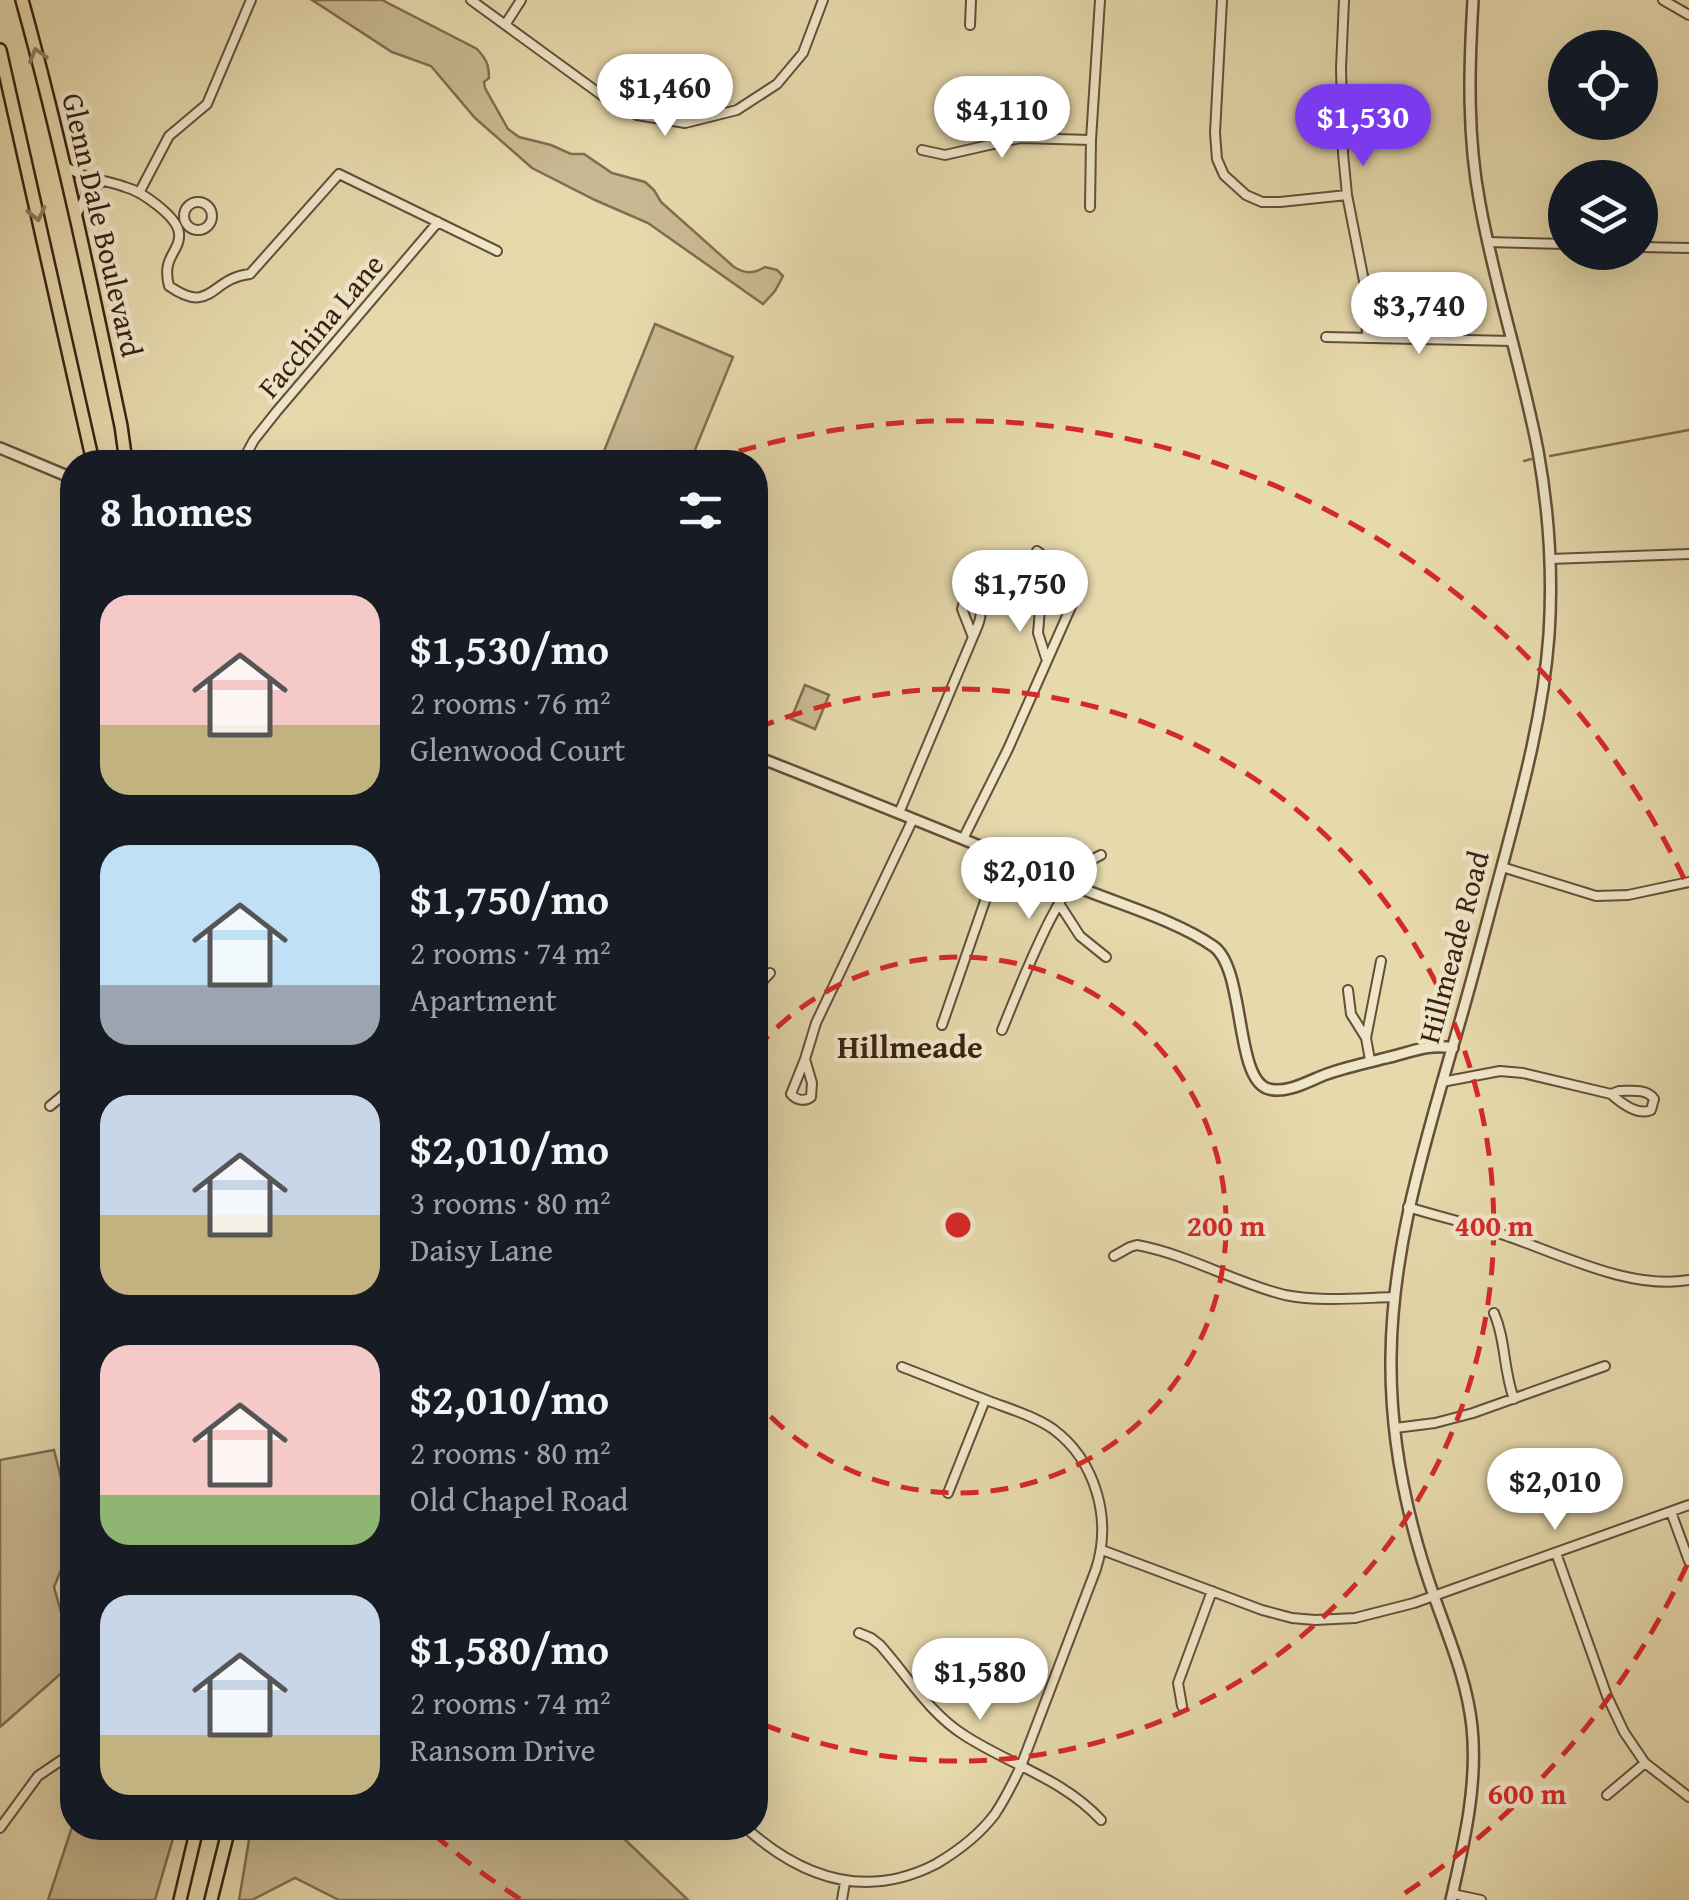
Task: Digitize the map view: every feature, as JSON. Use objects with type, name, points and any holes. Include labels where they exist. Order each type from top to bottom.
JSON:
[{"type":"main road","name":"Glenn Dale Boulevard","points":[[22,0],[65,166],[124,450]]},
{"type":"main road","name":"Glenn Dale Boulevard","points":[[0,50],[90,450]]},
{"type":"main road","points":[[180,1900],[194,1840]]},
{"type":"main road","points":[[211,1900],[227,1840]]},
{"type":"street","points":[[139,193],[169,136],[208,104],[251,0]]},
{"type":"street","points":[[471,0],[608,99],[638,115],[684,124],[737,110],[776,84],[803,53],[823,0]]},
{"type":"street","points":[[505,24],[521,0]]},
{"type":"street","points":[[970,25],[971,0]]},
{"type":"street","points":[[1090,207],[1100,0]]},
{"type":"street","points":[[1222,0],[1215,133],[1217,159],[1224,176],[1246,195],[1262,202],[1347,195]]},
{"type":"street","points":[[1344,0],[1341,68],[1347,195],[1365,286],[1367,337]]},
{"type":"street","name":"Hillmeade Road","points":[[1452,1897],[1472,1794],[1473,1732],[1462,1672],[1434,1596],[1409,1509],[1395,1428],[1391,1355],[1394,1297],[1408,1207],[1529,765],[1549,628],[1550,559],[1537,449],[1479,202],[1470,129],[1473,0]]},
{"type":"street","points":[[1663,0],[1689,15]]},
{"type":"street","points":[[922,150],[945,154],[1020,138],[1092,140]]},
{"type":"street","points":[[65,166],[88,179],[125,186],[139,193],[182,225],[162,276],[186,298],[204,298],[235,275],[250,274],[339,174],[497,251]]},
{"type":"street","points":[[76,218],[86,195],[101,182]]},
{"type":"street","name":"Facchina Lane","points":[[250,450],[264,428],[438,222]]},
{"type":"street","points":[[1488,242],[1548,244]]},
{"type":"street","points":[[1658,247],[1689,248]]},
{"type":"street","points":[[1326,337],[1512,341]]},
{"type":"street","points":[[0,448],[60,473]]},
{"type":"street","points":[[963,839],[1074,600],[1071,586],[1037,550]]},
{"type":"street","points":[[1550,559],[1689,554]]},
{"type":"street","points":[[1040,609],[1038,633],[1047,660]]},
{"type":"street","points":[[1038,633],[1046,625],[1058,632]]},
{"type":"street","points":[[899,813],[972,637]]},
{"type":"street","points":[[768,761],[1188,932],[1220,951],[1226,959],[1250,1070],[1261,1086],[1285,1089],[1370,1060],[1432,1046],[1453,1048]]},
{"type":"street","points":[[805,1059],[812,1083],[811,1097],[802,1100],[790,1094],[816,1023],[913,819]]},
{"type":"street","points":[[942,1024],[1002,854]]},
{"type":"street","points":[[1002,1030],[1039,943],[1060,905],[1093,858],[1101,855]]},
{"type":"street","points":[[1502,867],[1596,896],[1628,895],[1689,882]]},
{"type":"street","points":[[1060,905],[1080,936],[1106,957]]},
{"type":"street","points":[[1370,1060],[1366,1038],[1381,961]]},
{"type":"street","points":[[1348,990],[1351,1014],[1366,1038]]},
{"type":"street","points":[[1442,1082],[1511,1072],[1611,1094],[1642,1112],[1654,1105],[1652,1094],[1646,1092],[1611,1094]]},
{"type":"street","points":[[50,1106],[60,1098]]},
{"type":"street","points":[[1408,1207],[1492,1231],[1565,1260],[1634,1278],[1688,1281]]},
{"type":"street","points":[[1114,1256],[1137,1245],[1289,1296],[1394,1297]]},
{"type":"street","points":[[1494,1312],[1502,1330],[1507,1381],[1514,1398]]},
{"type":"street","points":[[1395,1428],[1473,1414],[1605,1366]]},
{"type":"street","points":[[760,1840],[793,1864],[816,1874],[872,1884],[905,1879],[945,1859],[972,1838],[1007,1795],[1021,1766],[1102,1550],[1098,1496],[1089,1472],[1077,1453],[1048,1426],[902,1367]]},
{"type":"street","points":[[948,1493],[986,1400]]},
{"type":"street","points":[[1102,1550],[1274,1614],[1315,1620],[1370,1615],[1434,1596],[1689,1505]]},
{"type":"street","points":[[1671,1512],[1689,1561]]},
{"type":"street","points":[[1556,1553],[1612,1706],[1644,1764],[1689,1798]]},
{"type":"street","points":[[1182,1706],[1178,1683],[1212,1591]]},
{"type":"street","points":[[859,1633],[880,1645],[951,1726],[1072,1793],[1101,1820]]},
{"type":"street","points":[[0,1828],[38,1776],[60,1761]]},
{"type":"street","points":[[1607,1795],[1644,1764]]},
{"type":"street","points":[[842,1900],[845,1882]]},
{"type":"street","points":[[1452,1897],[1481,1900]]},
{"type":"shaded area","points":[[312,0],[382,0],[477,49],[488,69],[485,88],[508,129],[519,137],[571,154],[584,154],[612,173],[645,182],[661,202],[734,267],[749,272],[765,267],[777,270],[783,276],[775,291],[763,304],[648,223],[532,168],[475,118],[431,66],[392,52]]},
{"type":"shaded area","points":[[655,324],[733,357],[695,450],[604,450]]},
{"type":"shaded area","points":[[805,685],[829,695],[815,729],[791,719]]},
{"type":"shaded area","points":[[54,1450],[60,1474],[60,1572],[54,1587],[60,1608],[60,1674],[0,1727],[0,1460]]},
{"type":"shaded area","points":[[68,1840],[172,1840],[155,1900],[48,1900]]},
{"type":"shaded area","points":[[249,1840],[626,1840],[688,1900],[339,1900],[295,1878],[252,1900],[239,1900]]},
{"type":"waterway","points":[[1550,456],[1689,430]]},
{"type":"waterway","points":[[1524,461],[1531,459]]},
{"type":"district","name":"Hillmeade","points":[[910,1047]]}]
